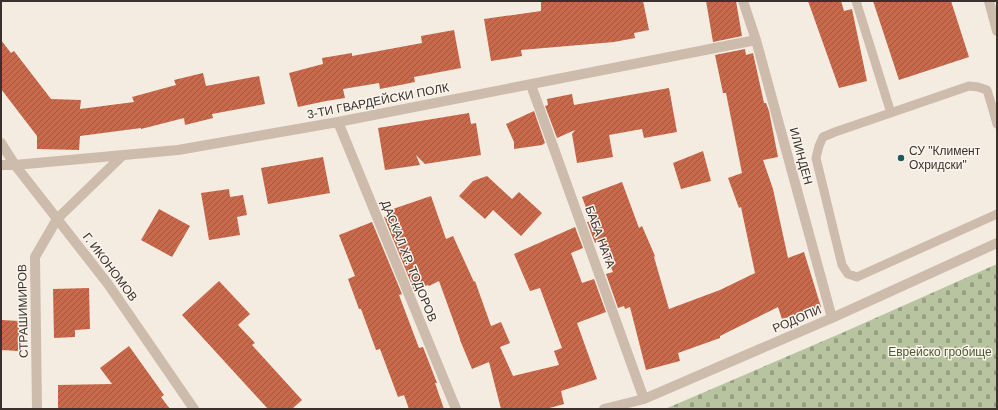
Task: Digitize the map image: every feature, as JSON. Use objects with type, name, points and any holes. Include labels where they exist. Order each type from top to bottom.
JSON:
[{"type":"street","name":"ИЛИНДЕН","points":[[744,1],[832,318]]},
{"type":"street","points":[[989,1],[997,31]]},
{"type":"street","name":"3-ТИ ГВАРДЕЙСКИ ПОЛК","points":[[1,165],[178,150],[338,122],[756,40]]},
{"type":"street","name":"БАБА НАТА","points":[[531,85],[644,398]]},
{"type":"street","name":"ДАСКАЛ ХР. ТОДОРОВ","points":[[338,122],[456,409]]},
{"type":"street","name":"Г. ИКОНОМОВ","points":[[1,143],[15,165],[108,284],[194,409]]},
{"type":"street","name":"СТРАШИМИРОВ","points":[[37,409],[35,257],[57,219],[123,155]]},
{"type":"street","name":"РОДОПИ","points":[[604,409],[644,398],[832,318],[997,242]]},
{"type":"lane","points":[[856,1],[891,113]]},
{"type":"lane","points":[[997,124],[987,90],[970,86],[823,137],[816,158],[842,265],[848,274],[857,277],[997,214]]},
{"type":"green space","name":"Еврейско гробище","points":[[997,264],[997,409],[665,409],[844,332]]},
{"type":"building","points":[[643,1],[649,30],[634,33],[635,38],[614,42],[521,50],[522,56],[491,61],[484,19],[541,11],[541,2]]},
{"type":"building","points":[[706,1],[736,1],[742,36],[713,42]]},
{"type":"building","points":[[808,1],[841,1],[844,11],[852,9],[867,81],[839,88]]},
{"type":"building","points":[[873,1],[951,1],[969,57],[899,80]]},
{"type":"building","points":[[454,30],[461,68],[414,77],[415,82],[380,89],[379,83],[343,89],[345,98],[298,107],[289,73],[323,64],[322,58],[352,53],[352,56],[422,43],[421,36]]},
{"type":"building","points":[[1,40],[11,53],[14,51],[51,99],[81,100],[80,109],[134,102],[132,97],[176,85],[174,80],[203,73],[206,86],[259,76],[265,104],[212,114],[213,118],[185,125],[184,118],[141,129],[80,136],[79,150],[37,149],[37,136],[1,89]]},
{"type":"building","points":[[745,49],[746,55],[753,53],[764,103],[766,103],[769,111],[778,157],[763,160],[773,189],[788,258],[804,252],[821,307],[782,319],[778,307],[720,336],[720,338],[678,353],[680,361],[646,370],[630,307],[625,309],[624,306],[618,308],[606,274],[613,272],[599,241],[595,243],[587,222],[591,221],[582,197],[622,182],[639,228],[642,226],[655,256],[654,257],[669,309],[720,290],[755,273],[741,207],[739,208],[728,178],[742,173],[726,93],[723,93],[715,55]]},
{"type":"building","points":[[669,88],[677,132],[644,138],[642,129],[609,135],[613,157],[577,163],[572,134],[575,130],[557,138],[545,106],[548,105],[547,99],[572,94],[574,105]]},
{"type":"building","points":[[534,111],[545,143],[542,145],[514,149],[514,142],[506,124]]},
{"type":"building","points":[[469,113],[471,124],[476,123],[481,155],[425,164],[416,155],[420,165],[385,170],[378,128]]},
{"type":"building","points":[[703,151],[711,181],[681,189],[673,163]]},
{"type":"building","points":[[323,157],[330,193],[268,204],[261,168]]},
{"type":"building","points":[[487,176],[512,199],[519,192],[542,213],[521,236],[493,210],[485,219],[459,196],[473,181]]},
{"type":"building","points":[[229,189],[230,197],[243,195],[247,215],[237,217],[240,235],[209,240],[201,193]]},
{"type":"building","points":[[431,196],[446,239],[453,236],[474,282],[475,281],[491,326],[501,322],[510,343],[500,347],[513,376],[559,365],[554,351],[562,348],[540,288],[530,291],[514,254],[575,227],[583,248],[571,253],[582,283],[594,279],[606,312],[577,323],[597,379],[561,391],[564,404],[546,409],[501,409],[489,362],[472,369],[439,281],[429,286],[428,285],[414,290],[384,217],[392,215],[390,210]]},
{"type":"building","points":[[159,209],[190,226],[172,257],[141,240]]},
{"type":"building","points":[[372,222],[402,294],[399,295],[419,348],[423,347],[437,383],[435,383],[444,409],[409,409],[404,395],[398,397],[380,349],[376,350],[361,309],[359,309],[348,279],[355,276],[339,235]]},
{"type":"building","points":[[219,281],[250,314],[238,325],[255,343],[252,345],[302,400],[292,409],[268,409],[182,315]]},
{"type":"building","points":[[89,288],[90,329],[75,330],[75,337],[54,338],[53,289]]},
{"type":"building","points":[[1,320],[19,321],[19,351],[1,350]]},
{"type":"building","points":[[129,346],[164,395],[161,397],[170,409],[58,409],[58,385],[112,384],[100,368]]},
{"type":"place","name":"СУ \"Климент Охридски\"","points":[[901,158]]}]
